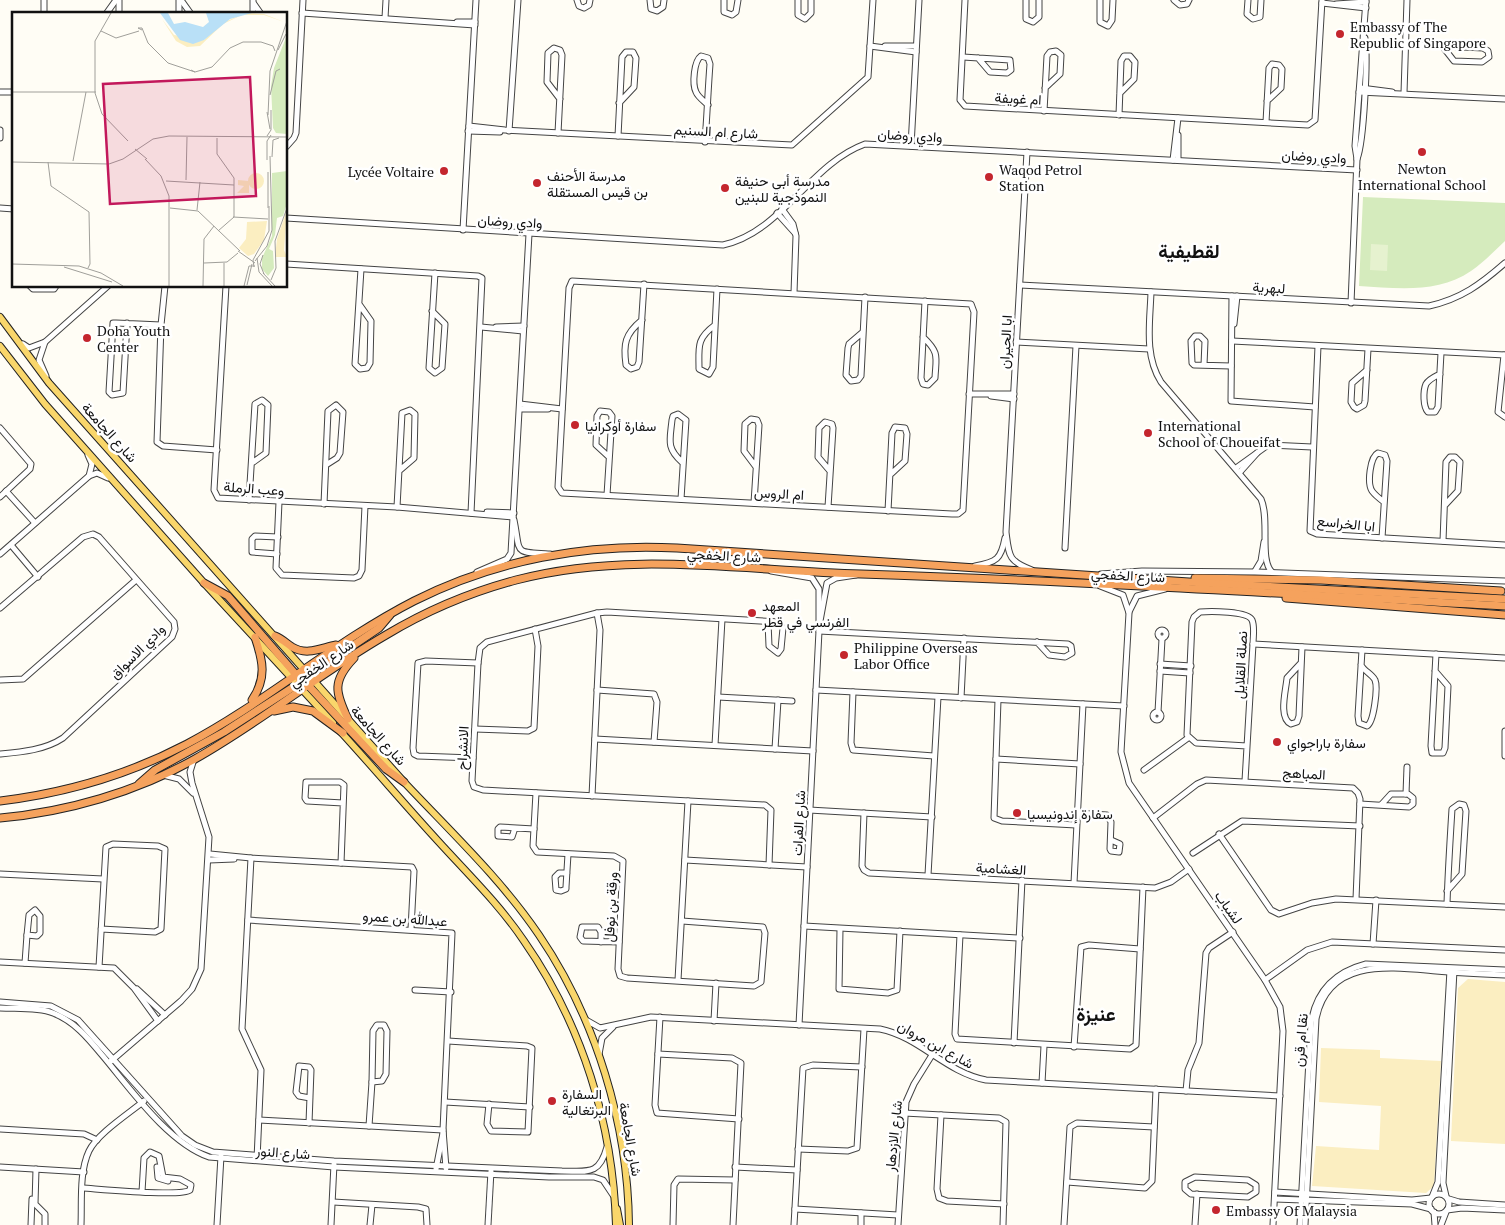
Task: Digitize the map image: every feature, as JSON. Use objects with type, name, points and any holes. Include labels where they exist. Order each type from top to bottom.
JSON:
[{"type":"highway","name":"شارع الخفجي","points":[[0,801],[70,789],[149,762],[188,743],[392,613],[451,584],[473,576],[522,561],[556,554],[606,548],[650,547],[1505,599]]},
{"type":"highway","name":"شارع الخفجي","points":[[0,818],[46,812],[136,786],[163,775],[194,759],[269,712],[305,682],[361,651],[386,634],[479,591],[549,572],[640,563],[858,574],[951,576],[1100,586],[1505,606]]},
{"type":"highway","points":[[1152,578],[1320,580],[1501,591]]},
{"type":"highway","points":[[204,583],[228,596],[294,676],[305,682],[386,769],[404,782]]},
{"type":"highway","points":[[1253,593],[1297,600],[1505,615]]},
{"type":"highway","points":[[136,786],[155,770],[224,732],[305,682],[379,628],[392,613]]},
{"type":"highway","points":[[275,636],[297,649],[307,651],[341,645]]},
{"type":"highway","points":[[249,705],[259,688],[264,672],[263,659],[255,637]]},
{"type":"highway","points":[[348,720],[338,697],[337,685],[339,678],[361,651]]},
{"type":"highway","points":[[304,669],[305,682]]},
{"type":"highway","points":[[269,712],[288,708],[308,709],[318,714],[343,734]]},
{"type":"main road","name":"شارع الجامعة","points":[[0,317],[49,383],[304,669]]},
{"type":"main road","name":"شارع الجامعة","points":[[0,346],[30,386],[204,583],[294,676]]},
{"type":"main road","name":"شارع الجامعة","points":[[305,682],[348,720],[514,902],[561,970],[586,1020],[599,1055],[620,1136],[629,1225]]},
{"type":"main road","name":"شارع الجامعة","points":[[305,682],[343,734],[495,905],[525,942],[569,1020],[580,1045],[599,1107],[607,1147],[616,1225]]},
{"type":"main road","points":[[615,1206],[619,1213],[620,1225]]},
{"type":"street","points":[[108,12],[118,0]]},
{"type":"street","points":[[180,0],[189,12]]},
{"type":"street","points":[[288,145],[296,133],[303,0]]},
{"type":"street","points":[[386,0],[386,18]]},
{"type":"street","points":[[463,230],[476,0]]},
{"type":"street","points":[[507,130],[518,0]]},
{"type":"street","points":[[577,0],[579,6],[584,8],[589,5],[590,0]]},
{"type":"street","points":[[650,0],[651,9],[657,11],[663,8],[664,0]]},
{"type":"street","points":[[724,0],[724,12],[732,15],[736,12],[738,0]]},
{"type":"street","points":[[798,0],[798,16],[805,19],[811,13],[812,0]]},
{"type":"street","name":"شارع ام السنيم","points":[[468,128],[786,146],[796,143],[867,80],[873,0]]},
{"type":"street","points":[[911,146],[919,0]]},
{"type":"street","name":"ام غويفة","points":[[966,0],[960,100],[963,106],[1308,125],[1315,122],[1322,2],[1335,4],[1366,3]]},
{"type":"street","points":[[1026,0],[1026,19],[1033,22],[1038,16],[1039,0]]},
{"type":"street","points":[[1100,0],[1100,22],[1108,26],[1112,20],[1113,0]]},
{"type":"street","points":[[1174,0],[1180,5],[1187,4],[1189,0]]},
{"type":"street","points":[[1248,0],[1247,14],[1254,19],[1260,17],[1261,0]]},
{"type":"street","points":[[1404,93],[1407,0]]},
{"type":"street","points":[[1351,303],[1356,170],[1360,150],[1362,90],[1366,53],[1364,35],[1366,3]]},
{"type":"street","points":[[302,13],[475,23]]},
{"type":"street","points":[[1405,44],[1483,48],[1488,52],[1488,57],[1482,62],[1454,61],[1443,47]]},
{"type":"street","points":[[870,46],[916,49]]},
{"type":"street","points":[[558,133],[560,99],[562,55],[560,50],[554,48],[548,53],[547,80],[560,99]]},
{"type":"street","points":[[618,136],[619,103],[622,57],[626,52],[633,52],[636,58],[634,87],[619,103]]},
{"type":"street","points":[[1044,111],[1045,88],[1047,56],[1050,52],[1059,52],[1061,58],[1059,77],[1045,88]]},
{"type":"street","points":[[705,142],[708,105],[710,60],[701,56],[696,62],[695,88],[697,94],[708,105]]},
{"type":"street","points":[[1119,115],[1121,62],[1124,56],[1130,56],[1135,62],[1134,79],[1120,93]]},
{"type":"street","points":[[963,57],[1010,60],[1010,70],[1006,73],[990,72],[978,58]]},
{"type":"street","points":[[1266,122],[1267,100],[1269,68],[1272,64],[1279,64],[1282,69],[1281,88],[1267,100]]},
{"type":"street","points":[[1362,90],[1505,99]]},
{"type":"street","points":[[1176,160],[1178,118]]},
{"type":"street","points":[[0,130],[0,138]]},
{"type":"street","name":"وادي روضان","points":[[288,218],[723,245],[754,232],[848,151],[865,144],[1356,170]]},
{"type":"street","name":"ابا الحيران","points":[[974,566],[993,561],[1001,555],[1006,532],[1027,152]]},
{"type":"street","points":[[780,211],[793,224],[796,234],[794,293]]},
{"type":"street","points":[[473,576],[483,569],[509,557],[514,515],[529,234]]},
{"type":"street","points":[[288,264],[478,276],[482,278],[471,512]]},
{"type":"street","name":"لبهرية","points":[[1020,285],[1414,306],[1439,304],[1463,296],[1478,287],[1505,264]]},
{"type":"street","points":[[359,304],[371,321],[370,363],[367,368],[360,369],[354,364],[360,269]]},
{"type":"street","points":[[432,311],[445,324],[442,368],[435,373],[429,368],[432,311],[434,273]]},
{"type":"street","name":"ام الروس","points":[[576,281],[794,293],[968,303],[973,307],[962,510],[956,514],[828,508],[565,493],[559,490],[570,284],[576,281]]},
{"type":"street","points":[[642,320],[630,330],[626,337],[626,365],[631,369],[639,365],[642,320],[644,284]]},
{"type":"street","points":[[39,288],[55,288]]},
{"type":"street","points":[[165,288],[161,325],[157,442],[163,446],[217,450]]},
{"type":"street","name":"وعب الرملة","points":[[226,288],[215,495],[218,498],[514,515]]},
{"type":"street","points":[[9,330],[29,348],[45,342],[102,289]]},
{"type":"street","points":[[715,325],[703,334],[700,340],[699,369],[706,374],[711,372],[713,367],[717,289]]},
{"type":"street","points":[[1151,292],[1149,349],[1152,365],[1161,382],[1238,470],[1257,493],[1264,505],[1266,563],[1272,572]]},
{"type":"street","points":[[1234,296],[1230,397],[1233,402],[1315,407]]},
{"type":"street","points":[[863,332],[849,344],[848,348],[846,375],[851,381],[858,380],[861,376],[863,332],[864,297]]},
{"type":"street","points":[[923,338],[933,346],[936,352],[934,378],[928,385],[923,384],[921,378],[923,338],[925,300]]},
{"type":"street","points":[[127,323],[123,393],[112,395],[109,392],[112,326],[116,323],[127,323],[161,325]]},
{"type":"street","points":[[481,327],[524,329]]},
{"type":"street","points":[[1204,365],[1204,341],[1200,336],[1195,336],[1191,341],[1190,362],[1194,365],[1231,366]]},
{"type":"street","points":[[1232,341],[1505,355],[1498,412],[1505,416]]},
{"type":"street","points":[[45,342],[39,360],[49,383]]},
{"type":"street","points":[[1016,342],[1149,349]]},
{"type":"street","points":[[1066,548],[1076,346]]},
{"type":"street","name":"ابا الخراسع","points":[[1318,346],[1312,447],[1310,531],[1317,534],[1505,544]]},
{"type":"street","points":[[1367,370],[1352,383],[1351,402],[1357,409],[1364,405],[1365,401],[1367,370],[1368,349]]},
{"type":"street","points":[[1440,374],[1428,381],[1426,386],[1424,406],[1428,412],[1435,412],[1438,407],[1440,374],[1441,353]]},
{"type":"street","points":[[969,394],[1014,397]]},
{"type":"street","points":[[250,500],[255,404],[262,400],[268,405],[266,453],[252,463]]},
{"type":"street","points":[[324,504],[328,411],[336,405],[343,412],[340,453],[337,458],[326,465]]},
{"type":"street","points":[[520,407],[562,409]]},
{"type":"street","points":[[398,507],[402,413],[410,410],[415,414],[414,458],[400,470]]},
{"type":"street","points":[[607,495],[612,416],[609,412],[600,411],[597,416],[596,445],[609,457]]},
{"type":"street","points":[[681,499],[686,420],[678,414],[672,420],[670,446],[674,455],[682,462]]},
{"type":"street","points":[[754,503],[759,422],[751,419],[745,424],[744,451],[756,467]]},
{"type":"street","points":[[828,508],[833,428],[832,424],[825,422],[819,428],[817,453],[819,460],[830,471]]},
{"type":"street","points":[[888,510],[892,433],[895,427],[902,426],[907,434],[905,461],[891,474]]},
{"type":"street","points":[[0,428],[31,464],[30,469],[0,497]]},
{"type":"street","points":[[80,442],[92,464],[89,476]]},
{"type":"street","points":[[1238,470],[1257,452],[1272,445],[1312,447]]},
{"type":"street","points":[[1382,538],[1387,461],[1385,454],[1378,453],[1372,459],[1371,487],[1384,502]]},
{"type":"street","points":[[1442,541],[1446,462],[1450,457],[1455,457],[1460,462],[1458,491],[1444,505]]},
{"type":"street","points":[[0,554],[89,476],[102,474],[116,482]]},
{"type":"street","points":[[6,492],[35,523]]},
{"type":"street","points":[[279,502],[276,568],[282,575],[354,578],[359,576],[362,570],[364,506]]},
{"type":"street","points":[[514,515],[516,543],[521,550],[528,554],[556,554]]},
{"type":"street","points":[[1255,572],[1262,561],[1266,529]]},
{"type":"street","name":"ابا الحيران","points":[[1006,532],[1009,556],[1015,563],[1034,571]]},
{"type":"street","name":"وادي الاسواق","points":[[0,608],[83,537],[93,534],[100,537],[174,622],[175,628],[172,637],[54,744],[34,750],[0,754]]},
{"type":"street","points":[[277,554],[252,552],[252,538],[255,536],[278,537]]},
{"type":"street","points":[[11,545],[38,577]]},
{"type":"street","name":"شارع الفرات","points":[[770,570],[815,580],[819,589],[820,621]]},
{"type":"street","name":"شارع الخفجي","points":[[1100,574],[1162,571],[1272,572],[1505,581]]},
{"type":"street","name":"شارع الفرات","points":[[799,1025],[820,621],[827,583],[836,578],[858,574]]},
{"type":"street","points":[[0,680],[23,679],[136,580]]},
{"type":"street","points":[[1100,586],[1123,595],[1129,613]]},
{"type":"street","points":[[1129,613],[1137,596],[1166,589]]},
{"type":"street","name":"نصلة القلايل","points":[[1188,738],[1192,622],[1194,617],[1200,612],[1248,615],[1253,624],[1253,644],[1245,781]]},
{"type":"street","points":[[592,796],[600,626],[597,613]]},
{"type":"street","name":"الانشراح","points":[[768,622],[597,613],[487,642],[480,648],[478,663],[472,781],[474,788],[768,806],[772,813],[769,865]]},
{"type":"street","name":"لشباب","points":[[1129,613],[1121,752],[1129,784],[1266,980],[1280,1007],[1283,1025],[1273,1225]]},
{"type":"street","points":[[715,746],[722,619]]},
{"type":"street","points":[[768,622],[779,622],[782,625],[781,649],[778,653],[769,646],[768,622]]},
{"type":"street","points":[[474,729],[528,731],[534,728],[538,646],[535,629]]},
{"type":"street","points":[[819,630],[1037,642],[1068,644],[1071,646],[1072,653],[1066,657],[1049,655],[1037,642]]},
{"type":"street","points":[[961,698],[964,638]]},
{"type":"street","points":[[1158,712],[1162,639]]},
{"type":"street","points":[[1253,644],[1505,658]]},
{"type":"street","points":[[1301,663],[1288,675],[1286,681],[1284,715],[1291,724],[1298,719],[1302,646]]},
{"type":"street","points":[[1361,665],[1374,678],[1375,684],[1372,722],[1367,726],[1362,725],[1358,721],[1360,678],[1362,650]]},
{"type":"street","points":[[1435,670],[1446,681],[1448,689],[1445,748],[1443,753],[1439,754],[1432,753],[1431,746],[1434,682],[1436,654]]},
{"type":"street","points":[[473,758],[418,756],[414,754],[413,748],[418,663],[426,660],[478,663]]},
{"type":"street","points":[[1160,664],[1191,666]]},
{"type":"street","points":[[1295,670],[1301,675]]},
{"type":"street","points":[[1160,671],[1190,672]]},
{"type":"street","points":[[1360,678],[1369,674]]},
{"type":"street","points":[[1434,682],[1441,677]]},
{"type":"street","points":[[597,690],[654,694],[657,702],[654,742]]},
{"type":"street","points":[[816,690],[1124,706]]},
{"type":"street","points":[[853,692],[850,743],[853,750],[934,756]]},
{"type":"street","points":[[718,697],[792,701]]},
{"type":"street","points":[[928,875],[938,697]]},
{"type":"street","points":[[775,749],[778,700]]},
{"type":"street","points":[[998,700],[993,814],[995,819],[1076,825]]},
{"type":"street","points":[[1074,883],[1083,704]]},
{"type":"street","points":[[1505,731],[1505,756]]},
{"type":"street","points":[[1144,770],[1188,738],[1196,743],[1247,746]]},
{"type":"street","points":[[595,739],[813,751]]},
{"type":"street","points":[[111,1061],[192,989],[201,969],[210,854],[208,831],[190,776],[194,759]]},
{"type":"street","points":[[996,759],[1080,764]]},
{"type":"street","points":[[1406,794],[1407,768]]},
{"type":"street","points":[[163,775],[183,781],[196,798]]},
{"type":"street","name":"المباهج","points":[[1153,818],[1203,781],[1245,781],[1353,788],[1358,793],[1360,804]]},
{"type":"street","points":[[341,864],[344,786],[342,782],[306,782],[305,798],[307,801],[343,803]]},
{"type":"street","name":"ورقة بن نوفل","points":[[536,792],[533,846],[537,852],[614,856],[622,859],[624,867],[618,972],[622,977],[760,984],[765,930],[757,925],[682,921]]},
{"type":"street","points":[[1356,899],[1360,804],[1381,805],[1410,806],[1413,804],[1413,798],[1406,794],[1390,794],[1381,805]]},
{"type":"street","points":[[678,980],[688,801]]},
{"type":"street","points":[[1447,904],[1452,809],[1459,804],[1464,806],[1466,811],[1462,874],[1448,891]]},
{"type":"street","points":[[809,810],[932,817]]},
{"type":"street","points":[[1077,813],[1107,816],[1111,822],[1111,840]]},
{"type":"street","name":"الغشامية","points":[[864,814],[862,866],[864,870],[869,872],[1144,887],[1164,886],[1189,869]]},
{"type":"street","points":[[1193,853],[1236,823],[1248,821],[1360,826]]},
{"type":"street","points":[[515,828],[534,829]]},
{"type":"street","points":[[1219,834],[1275,913],[1283,914],[1320,900],[1356,899],[1505,907]]},
{"type":"street","points":[[100,967],[101,929],[103,878],[107,845],[158,846],[164,849],[161,929],[155,932],[101,929]]},
{"type":"street","points":[[210,854],[241,858]]},
{"type":"street","points":[[567,873],[568,854]]},
{"type":"street","points":[[209,860],[252,858],[341,864],[412,866],[414,871],[410,929]]},
{"type":"street","points":[[252,858],[242,1029],[261,1070],[257,1159]]},
{"type":"street","points":[[685,860],[807,867]]},
{"type":"street","points":[[0,874],[103,878]]},
{"type":"street","points":[[1448,875],[1456,882]]},
{"type":"street","points":[[1014,1043],[1022,880]]},
{"type":"street","points":[[960,935],[955,1037],[960,1040],[1126,1050],[1135,1047],[1144,887]]},
{"type":"street","points":[[1373,944],[1376,900]]},
{"type":"street","points":[[25,963],[27,935],[30,913],[37,911],[40,916],[40,933],[38,936],[27,935]]},
{"type":"street","name":"عبدالله بن عمرو","points":[[248,920],[452,933],[445,1102],[443,1130],[436,1169]]},
{"type":"street","points":[[804,926],[1020,938]]},
{"type":"street","points":[[601,942],[601,932],[598,927],[582,927],[582,940],[601,942],[619,942]]},
{"type":"street","points":[[840,929],[839,988],[888,993],[897,990],[900,931]]},
{"type":"street","points":[[1186,1091],[1188,1070],[1199,1042],[1206,953],[1209,948],[1233,932]]},
{"type":"street","points":[[1266,980],[1315,946],[1332,942],[1505,950]]},
{"type":"street","points":[[1074,1047],[1081,947],[1089,945],[1140,948]]},
{"type":"street","points":[[0,962],[100,967],[119,971],[158,1021]]},
{"type":"street","name":"نقا ام قرن","points":[[1300,1225],[1304,1197],[1316,1024],[1319,1008],[1326,995],[1340,980],[1364,969],[1505,970]]},
{"type":"street","points":[[1435,1225],[1429,1204],[1438,1182],[1452,970]]},
{"type":"street","points":[[1441,1225],[1446,1211],[1447,1198],[1443,1183],[1452,970]]},
{"type":"street","name":"نقا ام قرن","points":[[1452,970],[1505,975]]},
{"type":"street","points":[[714,1021],[716,983]]},
{"type":"street","points":[[134,988],[165,1015]]},
{"type":"street","points":[[415,990],[451,992]]},
{"type":"street","name":"شارع النور","points":[[0,1002],[41,1005],[61,1010],[78,1020],[143,1102],[186,1146],[200,1153],[334,1164],[597,1177],[605,1182],[614,1197]]},
{"type":"street","name":"شارع النور","points":[[0,1008],[40,1010],[67,1019],[148,1098],[188,1141],[221,1156]]},
{"type":"street","points":[[660,1017],[655,1105],[658,1113],[739,1119]]},
{"type":"street","name":"شارع ابن مروان","points":[[586,1020],[597,1028],[614,1027],[640,1018],[660,1017],[880,1029],[899,1034],[962,1074],[973,1077],[1042,1083],[1280,1096]]},
{"type":"street","points":[[369,1126],[373,1031],[380,1024],[387,1031],[386,1074],[382,1081],[372,1082]]},
{"type":"street","points":[[599,1055],[602,1038],[614,1027]]},
{"type":"street","points":[[798,1149],[848,1151],[857,1148],[864,1029]]},
{"type":"street","points":[[448,1041],[530,1047],[533,1054],[528,1132],[496,1133],[487,1127],[489,1104]]},
{"type":"street","points":[[1042,1083],[1044,1046]]},
{"type":"street","points":[[658,1054],[738,1060],[742,1066],[733,1225]]},
{"type":"street","name":"شارع الازدهار","points":[[898,1225],[904,1113],[908,1095],[932,1055]]},
{"type":"street","points":[[794,1225],[803,1068],[812,1064],[862,1068]]},
{"type":"street","points":[[309,1123],[310,1098],[311,1069],[299,1066],[296,1092],[299,1096],[310,1098]]},
{"type":"street","points":[[1067,1182],[1147,1187],[1152,1181],[1156,1089]]},
{"type":"street","points":[[81,1225],[84,1172],[89,1152],[98,1140],[148,1098]]},
{"type":"street","points":[[445,1102],[530,1107]]},
{"type":"street","points":[[904,1113],[999,1118],[1006,1122],[1002,1225]]},
{"type":"street","points":[[941,1115],[937,1189],[939,1198],[947,1201],[1004,1204]]},
{"type":"street","points":[[259,1120],[443,1130]]},
{"type":"street","points":[[1064,1225],[1068,1129],[1072,1124],[1154,1128]]},
{"type":"street","points":[[0,1129],[84,1134],[98,1140]]},
{"type":"street","name":"عبدالله بن عمرو","points":[[443,1130],[446,1169]]},
{"type":"street","name":"شارع النور","points":[[491,1171],[590,1171],[601,1165],[607,1147]]},
{"type":"street","points":[[83,1188],[142,1192],[187,1193],[191,1185],[180,1180],[159,1179],[157,1176],[159,1156],[154,1152],[145,1155],[142,1192]]},
{"type":"street","points":[[218,1225],[221,1156]]},
{"type":"street","points":[[331,1225],[334,1164]]},
{"type":"street","points":[[0,1167],[84,1172]]},
{"type":"street","points":[[735,1167],[797,1170]]},
{"type":"street","points":[[35,1169],[34,1204],[45,1214],[45,1225]]},
{"type":"street","points":[[31,1225],[35,1169]]},
{"type":"street","points":[[488,1225],[491,1171]]},
{"type":"street","points":[[1191,1177],[1248,1180],[1254,1182],[1256,1188],[1251,1196],[1196,1194],[1191,1194],[1185,1189],[1185,1182],[1191,1177]]},
{"type":"street","points":[[673,1225],[674,1185],[678,1179],[735,1180]]},
{"type":"street","points":[[1275,1192],[1304,1197],[1412,1204],[1440,1214],[1462,1208],[1505,1210]]},
{"type":"street","points":[[1195,1225],[1196,1194]]},
{"type":"street","points":[[1275,1199],[1304,1197],[1412,1200],[1441,1194],[1458,1202],[1505,1205]]},
{"type":"street","name":"نقا ام قرن","points":[[1304,1197],[1305,1225]]},
{"type":"street","points":[[333,1202],[426,1210],[427,1225]]},
{"type":"street","points":[[370,1225],[372,1205]]},
{"type":"street","points":[[795,1209],[898,1215]]},
{"type":"street","points":[[31,1215],[39,1210]]},
{"type":"street","points":[[860,1225],[861,1213]]},
{"type":"green space","points":[[1363,197],[1505,203],[1505,241],[1471,271],[1445,283],[1416,288],[1359,286]]},
{"type":"green space","points":[[1371,244],[1388,245],[1387,271],[1370,270]]},
{"type":"sand","points":[[1468,979],[1505,982],[1505,1144],[1451,1141],[1458,988]]},
{"type":"sand","points":[[1321,1048],[1380,1050],[1380,1058],[1441,1061],[1434,1186],[1426,1193],[1312,1186],[1316,1146],[1379,1150],[1381,1106],[1319,1102]]},
{"type":"place","name":"Embassy of The Republic of Singapore","points":[[1340,34]]},
{"type":"place","name":"Newton International School","points":[[1422,152]]},
{"type":"place","name":"Lycée Voltaire","points":[[444,171]]},
{"type":"place","name":"Waqod Petrol Station","points":[[989,177]]},
{"type":"place","name":"مدرسة الأحنف بن قيس المستقلة","points":[[537,183]]},
{"type":"place","name":"مدرسة أبي حنيفة النموذجية للبنين","points":[[725,188]]},
{"type":"place","name":"Doha Youth Center","points":[[87,338]]},
{"type":"place","name":"سفارة أوكرانيا","points":[[575,425]]},
{"type":"place","name":"International School of Choueifat","points":[[1148,433]]},
{"type":"place","name":"المعهد الفرنسي في قطر","points":[[752,613]]},
{"type":"place","name":"Philippine Overseas Labor Office","points":[[844,655]]},
{"type":"place","name":"سفارة باراجواي","points":[[1277,742]]},
{"type":"place","name":"سفارة إندونيسيا","points":[[1017,813]]},
{"type":"place","name":"السفارة البرتغالية","points":[[552,1101]]},
{"type":"place","name":"Embassy Of Malaysia","points":[[1216,1210]]},
{"type":"district","name":"لقطيفية","points":[[1189,250]]},
{"type":"district","name":"عنيزة","points":[[1096,1013]]}]
